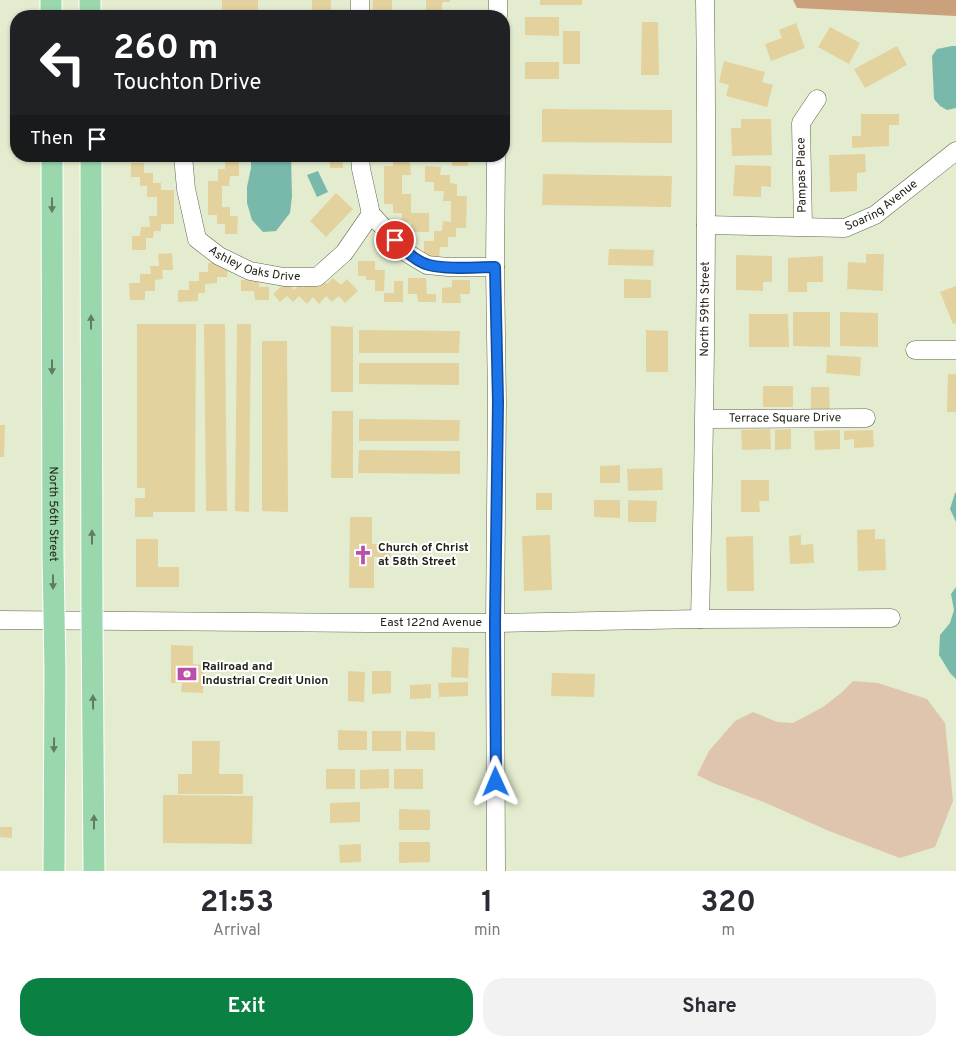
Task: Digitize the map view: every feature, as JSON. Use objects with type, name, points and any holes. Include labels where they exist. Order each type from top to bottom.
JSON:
[{"type":"main road","name":"North 56th Street","points":[[52,162],[55,671],[54,871]]},
{"type":"main road","points":[[91,162],[94,871]]},
{"type":"street","name":"North 59th Street","points":[[700,619],[705,419],[707,103],[705,0]]},
{"type":"street","name":"Pampas Place","points":[[803,226],[801,123],[818,99]]},
{"type":"street","name":"Soaring Avenue","points":[[706,225],[845,228],[875,215],[956,151]]},
{"type":"street","name":"Ashley Oaks Drive","points":[[184,162],[186,189],[197,239],[219,256],[250,271],[284,277],[317,277],[344,253],[372,214]]},
{"type":"street","points":[[360,162],[360,169],[372,214],[407,253],[427,265],[448,268],[495,267]]},
{"type":"street","points":[[496,162],[495,267],[498,402],[495,623],[496,871]]},
{"type":"street","points":[[915,350],[956,350]]},
{"type":"street","name":"Terrace Square Drive","points":[[705,419],[866,418]]},
{"type":"street","name":"East 122nd Avenue","points":[[0,620],[495,623],[891,618]]},
{"type":"shaded area","points":[[793,0],[956,0],[956,16],[797,8]]},
{"type":"shaded area","points":[[853,681],[878,683],[927,699],[945,723],[953,801],[935,847],[900,858],[829,831],[697,775],[709,751],[735,721],[753,712],[777,722],[793,723],[823,707]]},
{"type":"water","points":[[956,46],[956,108],[947,110],[934,99],[932,56],[937,49]]},
{"type":"water","points":[[251,162],[291,162],[292,196],[290,213],[276,231],[263,232],[252,220],[247,203],[247,187]]},
{"type":"water","points":[[318,171],[328,192],[317,197],[307,175]]},
{"type":"water","points":[[956,493],[956,522],[950,509]]},
{"type":"water","points":[[956,587],[956,679],[939,655],[940,635],[950,623],[954,610],[951,594]]},
{"type":"building","points":[[222,0],[258,0],[258,10],[222,10]]},
{"type":"building","points":[[312,0],[331,0],[331,10],[312,10]]},
{"type":"building","points":[[373,0],[392,0],[392,10],[372,10]]},
{"type":"building","points":[[426,0],[450,0],[450,2],[442,2],[442,10],[426,10]]},
{"type":"building","points":[[540,0],[582,0],[582,5],[540,5]]},
{"type":"building","points":[[525,17],[559,17],[559,36],[525,35]]},
{"type":"building","points":[[642,22],[658,22],[659,75],[641,75]]},
{"type":"building","points":[[796,23],[805,48],[771,61],[765,44],[782,38],[779,30]]},
{"type":"building","points":[[830,27],[860,43],[849,64],[818,47]]},
{"type":"building","points":[[563,31],[580,31],[580,64],[563,64]]},
{"type":"building","points":[[897,46],[907,65],[865,88],[854,69]]},
{"type":"building","points":[[724,61],[765,72],[762,82],[773,85],[767,107],[726,96],[729,85],[719,82]]},
{"type":"building","points":[[525,62],[559,62],[559,79],[525,79]]},
{"type":"building","points":[[542,109],[672,110],[672,143],[542,142]]},
{"type":"building","points":[[861,114],[899,114],[899,125],[889,125],[889,146],[852,148],[852,136],[861,136]]},
{"type":"building","points":[[741,119],[771,119],[772,155],[732,156],[731,128],[741,128]]},
{"type":"building","points":[[865,154],[866,172],[857,173],[857,191],[830,192],[829,155]]},
{"type":"building","points":[[225,162],[239,162],[239,176],[230,176],[229,186],[222,186],[222,207],[230,207],[230,216],[238,216],[237,234],[225,234],[225,224],[217,224],[217,215],[208,215],[208,181],[218,181],[218,169],[225,169]]},
{"type":"building","points":[[330,162],[343,162],[343,168],[330,168]]},
{"type":"building","points":[[393,162],[410,162],[411,175],[402,175],[402,194],[411,194],[411,213],[429,213],[429,232],[411,232],[411,222],[402,222],[402,213],[393,213],[393,204],[384,204],[384,166],[393,166]]},
{"type":"building","points":[[452,162],[468,162],[468,166],[452,166]]},
{"type":"building","points":[[131,163],[144,163],[144,173],[153,173],[153,183],[161,183],[161,190],[174,190],[174,224],[161,224],[161,231],[154,231],[153,238],[146,238],[146,250],[132,250],[132,236],[140,236],[141,227],[150,227],[149,216],[157,216],[157,197],[147,197],[147,186],[140,186],[140,177],[131,177]]},
{"type":"building","points":[[735,165],[771,166],[771,187],[761,186],[761,197],[733,196]]},
{"type":"building","points":[[425,166],[441,167],[440,175],[450,175],[450,183],[457,184],[457,196],[467,196],[466,228],[456,228],[456,237],[448,237],[448,247],[440,247],[439,257],[424,257],[424,241],[434,241],[434,231],[442,231],[443,221],[451,222],[451,201],[443,201],[444,191],[434,191],[434,182],[425,182]]},
{"type":"building","points":[[543,174],[672,176],[671,207],[542,205]]},
{"type":"building","points":[[336,193],[353,209],[326,237],[310,221]]},
{"type":"building","points":[[609,249],[654,250],[653,266],[608,265]]},
{"type":"building","points":[[172,253],[173,270],[162,270],[163,279],[155,280],[155,291],[145,291],[145,300],[130,300],[129,283],[140,283],[140,274],[151,274],[150,266],[159,266],[158,254]]},
{"type":"building","points":[[866,254],[884,254],[883,291],[847,289],[848,262],[866,263]]},
{"type":"building","points":[[736,255],[772,256],[772,282],[763,282],[763,291],[736,290]]},
{"type":"building","points":[[823,256],[823,282],[807,282],[807,292],[788,292],[788,258]]},
{"type":"building","points":[[358,261],[375,261],[375,270],[385,270],[384,291],[375,291],[375,280],[366,280],[366,276],[358,276]]},
{"type":"building","points":[[208,263],[228,263],[227,277],[217,277],[217,283],[205,284],[205,293],[198,293],[198,301],[178,302],[178,290],[189,290],[189,281],[199,281],[199,272],[208,272]]},
{"type":"building","points":[[333,278],[341,285],[347,279],[358,291],[345,303],[339,296],[332,302],[326,296],[319,304],[313,297],[307,304],[299,296],[293,302],[287,296],[280,302],[273,294],[287,281],[294,290],[300,284],[303,288],[309,282],[315,287],[322,280],[327,284]]},
{"type":"building","points":[[408,278],[426,278],[427,294],[436,294],[436,302],[418,302],[417,294],[408,294]]},
{"type":"building","points":[[624,279],[651,280],[651,298],[624,298]]},
{"type":"building","points":[[241,280],[259,280],[259,287],[269,287],[269,300],[255,300],[254,291],[241,291]]},
{"type":"building","points":[[452,280],[470,280],[470,294],[460,294],[461,303],[442,303],[442,288],[452,287]]},
{"type":"building","points":[[394,281],[403,281],[403,302],[384,302],[384,293],[394,293]]},
{"type":"building","points":[[956,286],[956,323],[953,324],[940,292]]},
{"type":"building","points":[[793,312],[830,312],[830,347],[793,346]]},
{"type":"building","points":[[840,312],[878,313],[878,347],[840,346]]},
{"type":"building","points":[[749,314],[788,314],[789,347],[749,347]]},
{"type":"building","points":[[137,324],[196,324],[195,512],[153,512],[153,517],[135,517],[135,498],[145,498],[145,488],[137,488]]},
{"type":"building","points":[[204,324],[225,324],[227,511],[206,511]]},
{"type":"building","points":[[237,324],[251,324],[249,512],[235,511]]},
{"type":"building","points":[[331,326],[353,327],[353,392],[331,392]]},
{"type":"building","points":[[359,330],[460,331],[459,353],[359,353]]},
{"type":"building","points":[[646,330],[668,331],[668,372],[646,372]]},
{"type":"building","points":[[262,341],[287,341],[288,512],[262,511]]},
{"type":"building","points":[[827,355],[861,357],[860,376],[826,373]]},
{"type":"building","points":[[359,363],[459,363],[459,385],[359,384]]},
{"type":"building","points":[[948,374],[956,374],[956,412],[947,412]]},
{"type":"building","points":[[763,386],[793,386],[793,407],[763,407]]},
{"type":"building","points":[[811,387],[829,387],[830,418],[811,418]]},
{"type":"building","points":[[332,411],[353,411],[353,478],[331,478]]},
{"type":"building","points":[[359,419],[460,420],[459,441],[359,441]]},
{"type":"building","points":[[0,425],[5,425],[4,457],[0,457]]},
{"type":"building","points":[[770,429],[771,449],[742,450],[741,430]]},
{"type":"building","points":[[791,429],[791,449],[775,450],[775,430]]},
{"type":"building","points":[[840,430],[840,449],[815,450],[814,431]]},
{"type":"building","points":[[873,430],[874,447],[854,448],[854,439],[844,440],[844,431]]},
{"type":"building","points":[[359,450],[460,451],[460,474],[358,473]]},
{"type":"building","points":[[620,465],[620,483],[600,483],[600,466]]},
{"type":"building","points":[[662,468],[663,490],[628,491],[627,469]]},
{"type":"building","points":[[741,480],[769,480],[769,501],[759,501],[760,512],[741,512]]},
{"type":"building","points":[[536,493],[552,493],[552,510],[536,510]]},
{"type":"building","points":[[594,500],[620,500],[620,518],[594,517]]},
{"type":"building","points":[[628,500],[657,501],[656,522],[628,522]]},
{"type":"building","points":[[350,517],[372,517],[372,544],[391,544],[391,557],[374,557],[374,588],[349,588]]},
{"type":"building","points":[[875,529],[875,539],[885,539],[886,570],[858,571],[857,530]]},
{"type":"building","points":[[550,535],[552,590],[524,591],[522,536]]},
{"type":"building","points":[[801,535],[801,545],[813,544],[814,563],[790,564],[789,536]]},
{"type":"building","points":[[753,536],[754,591],[727,591],[726,537]]},
{"type":"building","points":[[136,539],[158,539],[158,567],[179,567],[179,587],[136,587]]},
{"type":"building","name":"Railroad and Industrial Credit Union","points":[[171,645],[193,646],[193,664],[204,665],[203,693],[181,692],[182,683],[171,683]]},
{"type":"building","points":[[452,647],[469,648],[468,678],[451,677]]},
{"type":"building","points":[[348,671],[365,672],[364,702],[348,701]]},
{"type":"building","points":[[372,671],[391,671],[391,693],[372,694]]},
{"type":"building","points":[[552,673],[595,674],[594,697],[551,696]]},
{"type":"building","points":[[468,682],[468,696],[439,697],[438,683]]},
{"type":"building","points":[[431,684],[431,698],[410,699],[410,685]]},
{"type":"building","points":[[338,730],[367,731],[367,750],[338,750]]},
{"type":"building","points":[[372,731],[401,731],[401,751],[372,751]]},
{"type":"building","points":[[406,731],[435,732],[435,750],[406,750]]},
{"type":"building","points":[[192,741],[220,741],[219,774],[243,774],[243,794],[178,794],[178,774],[192,774]]},
{"type":"building","points":[[326,769],[355,769],[355,789],[326,789]]},
{"type":"building","points":[[389,769],[389,788],[360,789],[360,770]]},
{"type":"building","points":[[394,769],[423,769],[423,789],[394,789]]},
{"type":"building","points":[[163,795],[253,796],[252,844],[163,843]]},
{"type":"building","points":[[360,802],[360,822],[330,823],[330,803]]},
{"type":"building","points":[[399,809],[430,810],[430,830],[399,830]]},
{"type":"building","points":[[0,827],[12,827],[12,838],[0,837]]},
{"type":"building","points":[[399,842],[430,842],[430,862],[399,863]]},
{"type":"building","points":[[361,844],[361,862],[340,863],[339,845]]},
{"type":"place","name":"Church of Christ at 58th Street","points":[[363,555]]},
{"type":"place","name":"Railroad and Industrial Credit Union","points":[[187,674]]},
{"type":"route","points":[[395,240],[407,253],[427,265],[448,268],[495,267],[498,402],[495,623],[496,782]]}]
